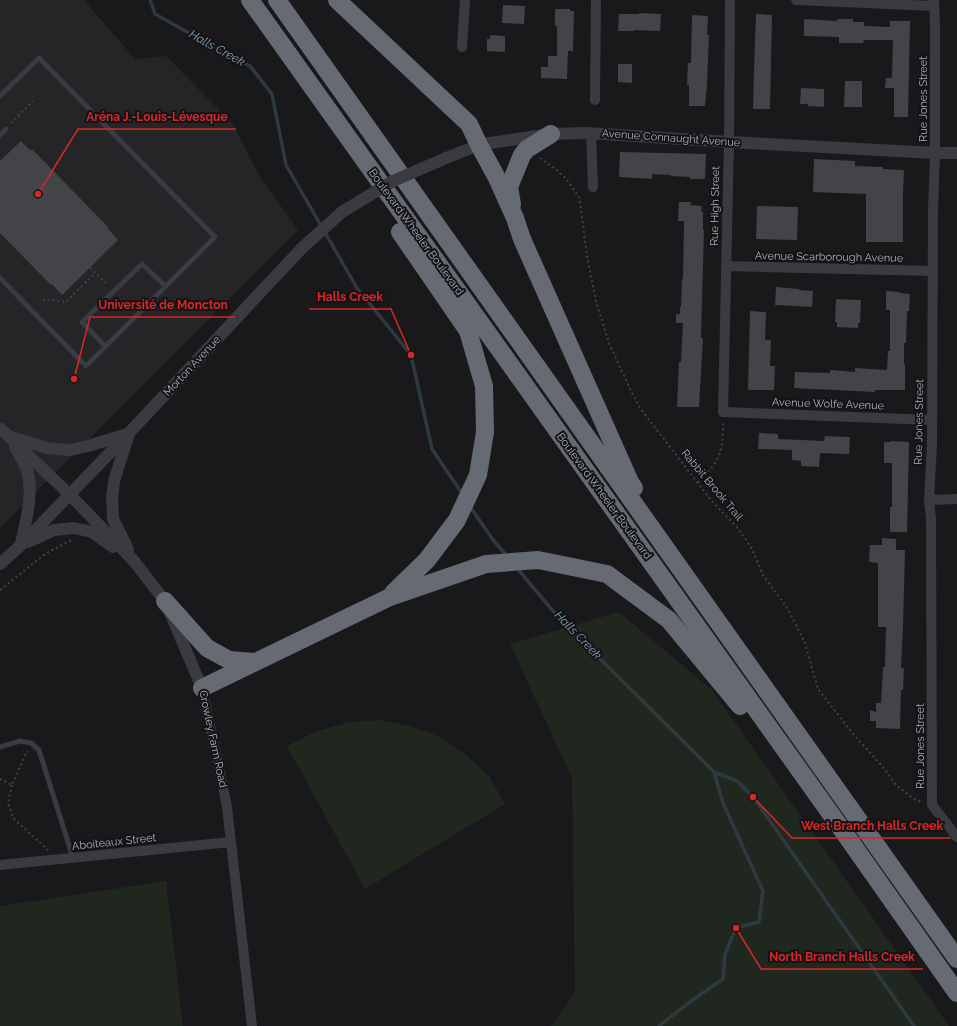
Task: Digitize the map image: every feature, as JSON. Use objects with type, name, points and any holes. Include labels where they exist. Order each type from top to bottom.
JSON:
[{"type":"highway","name":"Boulevard Wheeler Boulevard","points":[[250,0],[957,993]]},
{"type":"highway","name":"Boulevard Wheeler Boulevard","points":[[277,0],[957,959]]},
{"type":"highway","points":[[337,0],[469,124],[497,178],[515,218],[522,239],[630,482],[812,743],[835,787]]},
{"type":"highway","points":[[302,73],[340,143],[468,331],[484,386],[485,432],[478,475],[456,520],[427,560],[390,597]]},
{"type":"highway","points":[[515,218],[509,187],[522,155],[527,149],[551,134]]},
{"type":"highway","points":[[202,688],[390,597],[486,564],[538,560],[607,574],[669,620],[843,831]]},
{"type":"highway","points":[[165,601],[207,648],[229,660],[254,662]]},
{"type":"street","points":[[462,47],[465,0]]},
{"type":"street","points":[[595,100],[596,0]]},
{"type":"street","name":"Rue High Street","points":[[723,412],[729,142],[730,0]]},
{"type":"street","points":[[796,0],[934,3]]},
{"type":"street","name":"Rue Jones Street","points":[[932,805],[931,519],[929,500],[932,445],[932,271],[935,152],[934,3]]},
{"type":"street","name":"Avenue Connaught Avenue","points":[[393,181],[479,145],[551,134],[591,133],[729,142],[957,153]]},
{"type":"street","points":[[591,133],[593,187]]},
{"type":"street","name":"Morton Avenue","points":[[0,564],[21,545],[128,434],[301,249],[342,212],[393,181]]},
{"type":"street","name":"Avenue Scarborough Avenue","points":[[726,266],[932,271]]},
{"type":"street","name":"Avenue Wolfe Avenue","points":[[723,412],[931,420]]},
{"type":"street","points":[[4,432],[47,448],[70,450],[128,434]]},
{"type":"street","points":[[4,432],[26,468],[30,484],[29,509],[21,545]]},
{"type":"street","name":"Crowley Farm Road","points":[[4,432],[70,494],[133,560],[165,601],[202,688],[227,806],[252,1026]]},
{"type":"street","points":[[128,434],[114,481],[112,498],[113,519],[133,560]]},
{"type":"street","points":[[929,500],[957,499]]},
{"type":"street","points":[[21,545],[54,530],[74,528],[92,532],[133,560]]},
{"type":"street","points":[[932,805],[957,837]]},
{"type":"street","name":"Aboiteaux Street","points":[[0,865],[231,842]]},
{"type":"lane","points":[[0,96],[39,58],[215,237],[86,366],[0,279]]},
{"type":"lane","points":[[0,135],[6,129]]},
{"type":"lane","points":[[105,346],[82,322],[142,264],[165,286]]},
{"type":"lane","points":[[0,747],[20,741],[31,743],[39,750],[73,858]]},
{"type":"path","points":[[6,129],[33,101]]},
{"type":"path","name":"Rabbit Brook Trail","points":[[527,149],[558,172],[571,185],[579,197],[587,256],[604,330],[640,408],[713,503],[736,526],[752,549],[763,575],[788,610],[805,643],[818,689],[853,734],[896,785],[914,799],[932,805]]},
{"type":"path","points":[[90,268],[106,283]]},
{"type":"path","points":[[43,301],[46,299],[66,302],[95,273]]},
{"type":"path","points":[[698,483],[715,462],[721,449],[723,412]]},
{"type":"path","points":[[0,590],[45,554],[70,541],[74,535]]},
{"type":"path","points":[[31,743],[12,785],[8,803],[14,819],[58,859]]},
{"type":"path","points":[[0,779],[12,785]]},
{"type":"shaded area","points":[[0,0],[84,0],[135,59],[166,56],[233,124],[260,177],[298,230],[0,528]]},
{"type":"shaded area","points":[[619,612],[712,690],[949,1026],[551,1026],[575,992],[572,778],[510,644]]},
{"type":"shaded area","points":[[381,720],[411,726],[440,737],[465,754],[489,776],[505,804],[365,889],[287,746],[317,731],[350,722]]},
{"type":"shaded area","points":[[166,881],[183,1026],[0,1026],[0,906]]},
{"type":"building","points":[[503,5],[525,6],[524,24],[502,23]]},
{"type":"building","points":[[555,9],[570,9],[570,11],[574,11],[573,51],[568,51],[567,79],[541,78],[541,67],[548,67],[548,56],[557,56],[557,26],[555,26]]},
{"type":"building","points":[[619,14],[661,14],[660,31],[618,31]]},
{"type":"building","points":[[756,14],[772,15],[770,109],[753,109]]},
{"type":"building","points":[[692,15],[708,16],[707,35],[709,35],[705,106],[689,106],[689,85],[687,85],[688,63],[691,63]]},
{"type":"building","points":[[804,19],[837,21],[837,19],[853,19],[853,22],[864,22],[864,26],[890,27],[890,21],[910,21],[908,117],[894,117],[894,88],[885,88],[886,78],[892,78],[893,40],[864,40],[863,43],[839,43],[839,37],[804,36]]},
{"type":"building","points":[[490,35],[505,36],[505,52],[487,51],[487,39],[490,39]]},
{"type":"building","points":[[618,64],[632,64],[632,83],[618,82]]},
{"type":"building","points":[[845,81],[862,81],[862,107],[844,107]]},
{"type":"building","points":[[801,88],[824,89],[824,107],[800,104]]},
{"type":"building","points":[[21,141],[31,151],[32,149],[109,228],[108,229],[118,240],[62,295],[0,233],[0,161]]},
{"type":"building","points":[[620,152],[706,154],[705,179],[690,179],[690,177],[652,174],[652,179],[619,177]]},
{"type":"building","points":[[814,159],[855,161],[855,166],[883,167],[883,169],[904,170],[903,242],[866,242],[866,194],[813,192]]},
{"type":"building","points":[[679,202],[691,202],[690,205],[702,206],[701,212],[703,212],[704,230],[701,338],[703,338],[699,407],[677,407],[679,362],[681,362],[683,323],[676,323],[676,314],[680,314],[681,307],[684,221],[678,221]]},
{"type":"building","points":[[757,206],[798,207],[797,240],[756,239]]},
{"type":"building","points":[[776,287],[813,291],[812,307],[775,305]]},
{"type":"building","points":[[886,291],[910,294],[909,311],[907,311],[906,343],[904,343],[905,390],[875,390],[875,392],[794,388],[795,372],[830,373],[830,370],[855,372],[855,368],[887,370],[888,351],[890,351],[890,310],[886,310]]},
{"type":"building","points":[[836,299],[861,300],[860,323],[858,323],[858,328],[837,327],[837,322],[835,322]]},
{"type":"building","points":[[750,311],[766,312],[765,340],[771,340],[770,366],[775,366],[774,390],[748,390]]},
{"type":"building","points":[[759,433],[778,434],[778,439],[824,441],[825,436],[850,437],[849,454],[820,453],[819,467],[801,466],[801,461],[792,460],[792,450],[758,449]]},
{"type":"building","points":[[884,442],[909,442],[907,532],[890,532],[890,507],[892,507],[892,463],[884,463]]},
{"type":"building","points":[[882,538],[896,539],[896,550],[905,550],[901,668],[904,668],[903,690],[901,690],[900,729],[876,728],[876,721],[870,721],[870,710],[876,712],[876,703],[881,703],[883,667],[885,667],[886,627],[878,627],[878,563],[869,562],[870,545],[882,545]]},
{"type":"waterway","name":"Halls Creek","points":[[150,0],[155,14],[250,66],[272,94],[286,165],[357,288],[411,355],[432,449],[463,495]]},
{"type":"waterway","name":"Halls Creek","points":[[469,505],[493,540],[507,556]]},
{"type":"waterway","points":[[516,567],[558,617],[714,772],[737,781],[753,797],[914,1026]]},
{"type":"waterway","points":[[659,1026],[691,1001],[723,979],[725,954],[736,928],[759,922],[763,891],[723,803],[714,772]]},
{"type":"place","name":"Aréna J.-Louis-Lévesque","points":[[38,194]]},
{"type":"place","name":"Halls Creek","points":[[411,355]]},
{"type":"place","name":"Université de Moncton","points":[[74,379]]},
{"type":"place","name":"West Branch Halls Creek","points":[[753,797]]},
{"type":"place","name":"North Branch Halls Creek","points":[[736,928]]}]
